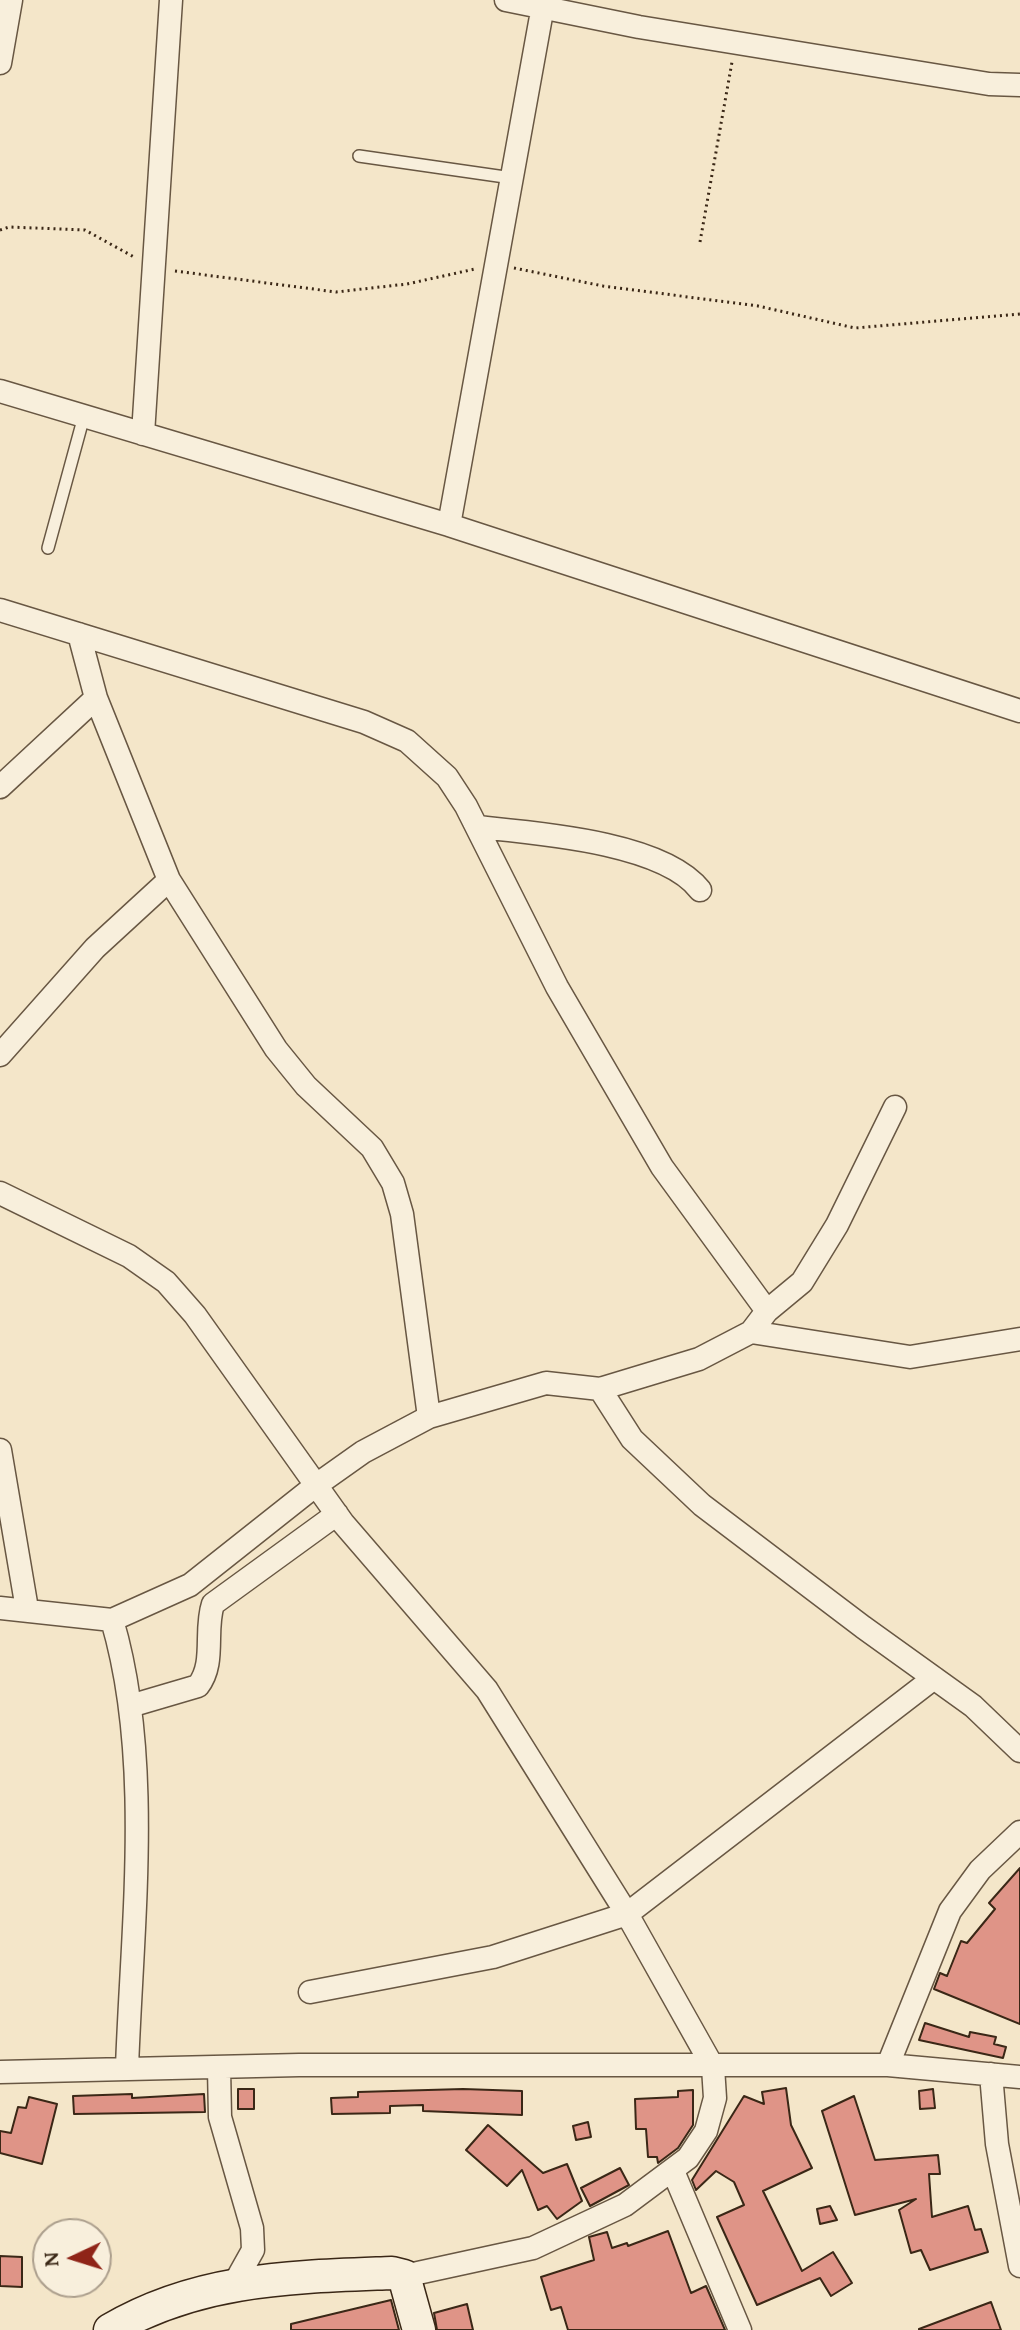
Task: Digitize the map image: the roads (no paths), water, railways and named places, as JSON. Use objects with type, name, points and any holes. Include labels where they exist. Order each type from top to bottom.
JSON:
[{"type":"street","points":[[0,63],[11,0]]},
{"type":"street","points":[[143,434],[171,0]]},
{"type":"street","points":[[506,0],[543,3],[735,42],[989,84],[1020,85]]},
{"type":"street","points":[[449,525],[543,3]]},
{"type":"street","points":[[0,391],[449,525],[1020,711]]},
{"type":"street","points":[[0,610],[364,722],[407,741],[447,777],[477,827],[557,987],[662,1167],[767,1311]]},
{"type":"street","points":[[79,634],[96,698],[169,880],[276,1049],[306,1086],[372,1148],[393,1183],[402,1214],[429,1417]]},
{"type":"street","points":[[0,787],[96,698]]},
{"type":"street","points":[[477,827],[595,843],[674,867],[689,876],[700,890]]},
{"type":"street","points":[[0,1055],[95,948],[169,880]]},
{"type":"street","points":[[0,1608],[112,1620],[190,1585],[363,1452],[429,1417],[546,1383],[600,1389],[699,1359],[751,1332],[767,1311],[802,1282],[837,1225],[895,1107]]},
{"type":"street","points":[[0,1193],[129,1256],[166,1282],[230,1363],[337,1514],[487,1690],[627,1914],[713,2067],[715,2098],[706,2131],[688,2158],[625,2205],[533,2248],[404,2276],[392,2273],[346,2274],[234,2284],[178,2297],[110,2330]]},
{"type":"street","points":[[751,1332],[910,1357],[1020,1339]]},
{"type":"street","points":[[600,1389],[632,1439],[702,1505],[973,1706],[1020,1751]]},
{"type":"street","points":[[0,1450],[27,1609]]},
{"type":"street","points":[[130,1706],[198,1686],[208,1663],[207,1622],[213,1604],[337,1514]]},
{"type":"street","points":[[112,1620],[121,1649],[130,1706],[136,1797],[127,2068]]},
{"type":"street","points":[[310,1992],[493,1957],[627,1914],[934,1678]]},
{"type":"street","points":[[888,2065],[950,1911],[980,1870],[1020,1832]]},
{"type":"street","points":[[0,2072],[127,2068],[888,2065],[1020,2077]]},
{"type":"street","points":[[219,2068],[220,2117],[252,2228],[253,2250],[234,2284]]},
{"type":"street","points":[[991,2074],[997,2144],[1020,2266]]},
{"type":"street","points":[[673,2171],[740,2330]]},
{"type":"street","points":[[404,2276],[419,2330]]},
{"type":"lane","points":[[359,156],[512,178]]},
{"type":"lane","points":[[48,548],[84,416]]}]
